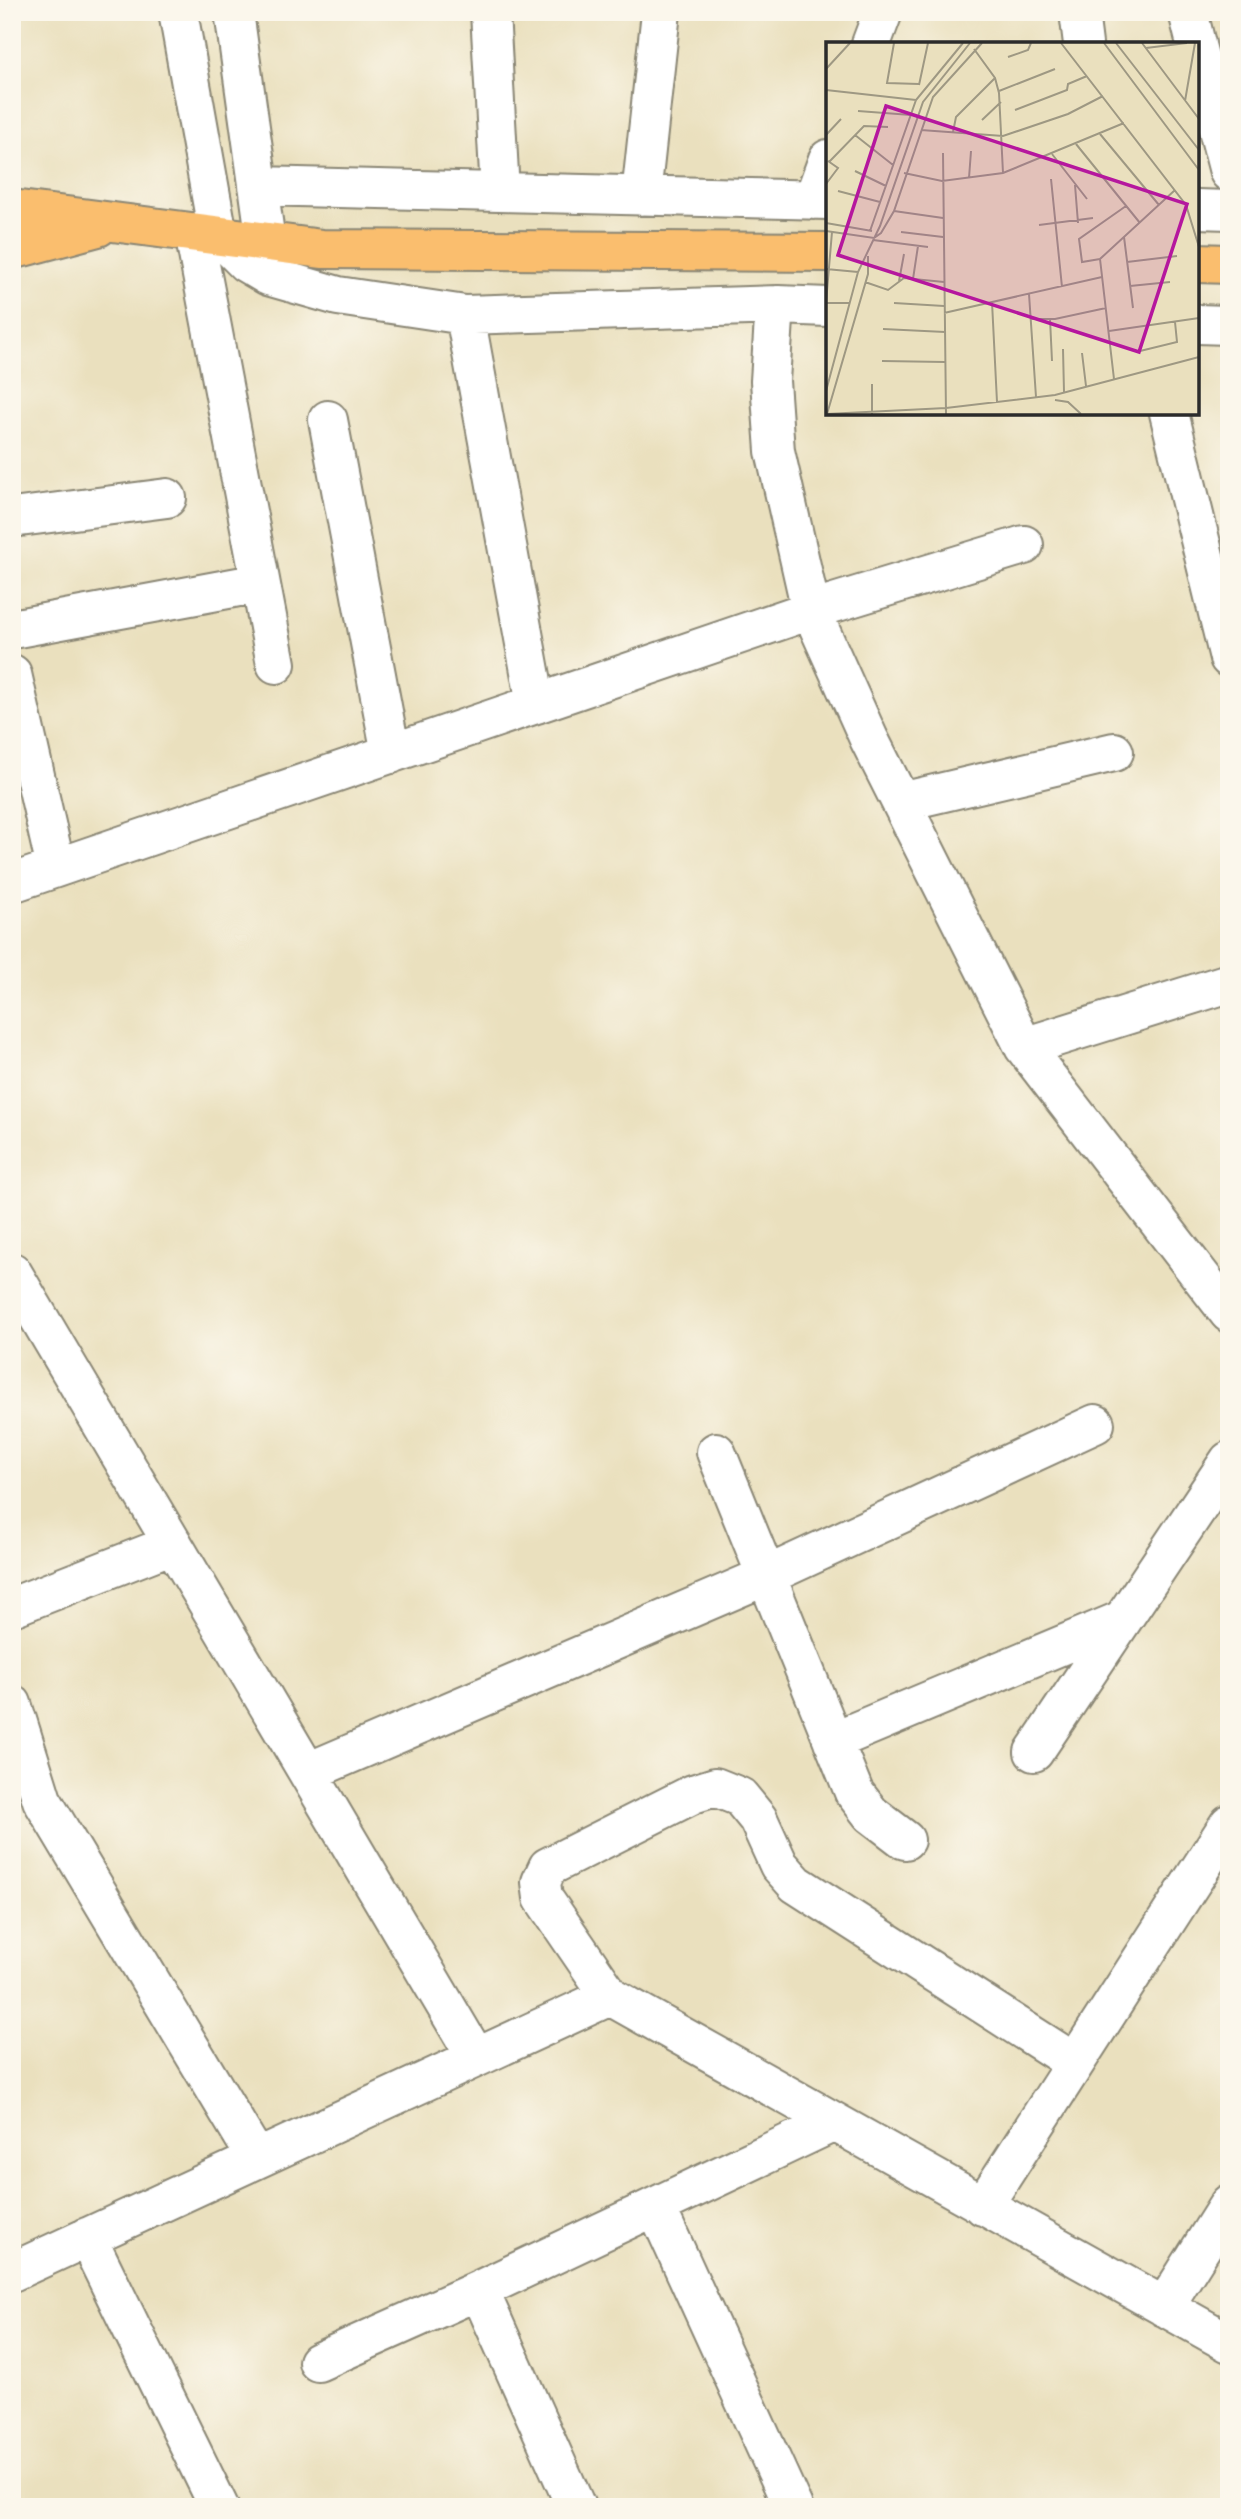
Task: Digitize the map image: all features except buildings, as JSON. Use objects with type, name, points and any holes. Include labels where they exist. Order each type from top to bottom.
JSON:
[{"type":"main road","points":[[12,209],[322,248],[826,252]]},
{"type":"main road","points":[[12,250],[113,223]]},
{"type":"main road","points":[[1199,263],[1229,264]]},
{"type":"street","points":[[178,12],[206,234],[260,583],[276,664]]},
{"type":"street","points":[[234,12],[266,242]]},
{"type":"street","points":[[490,12],[500,192]]},
{"type":"street","points":[[641,195],[661,12]]},
{"type":"street","points":[[872,42],[883,12]]},
{"type":"street","points":[[1079,12],[1083,42]]},
{"type":"street","points":[[1188,12],[1196,42]]},
{"type":"street","points":[[1199,54],[1229,172]]},
{"type":"street","points":[[258,187],[820,200],[826,169]]},
{"type":"street","points":[[1199,209],[1229,210]]},
{"type":"street","points":[[206,234],[268,276],[338,296],[465,315],[778,305],[826,307]]},
{"type":"street","points":[[778,305],[774,319],[770,381],[775,451],[811,610],[869,739],[1024,1047],[1229,1313]]},
{"type":"street","points":[[465,315],[536,704]]},
{"type":"street","points":[[1199,324],[1229,325]]},
{"type":"street","points":[[1170,415],[1219,572],[1229,658]]},
{"type":"street","points":[[328,420],[391,754]]},
{"type":"street","points":[[12,517],[167,498]]},
{"type":"street","points":[[12,883],[811,610],[1024,545]]},
{"type":"street","points":[[12,629],[260,583]]},
{"type":"street","points":[[12,674],[56,869]]},
{"type":"street","points":[[901,802],[1114,752]]},
{"type":"street","points":[[1024,1047],[1229,983]]},
{"type":"street","points":[[15,1282],[477,2057]]},
{"type":"street","points":[[308,1772],[766,1576],[1095,1424]]},
{"type":"street","points":[[716,1452],[854,1792],[871,1814],[905,1840]]},
{"type":"street","points":[[1034,1752],[1229,1461]]},
{"type":"street","points":[[12,1607],[173,1544]]},
{"type":"street","points":[[833,1741],[1122,1620]]},
{"type":"street","points":[[12,1704],[21,1766],[257,2159]]},
{"type":"street","points":[[1075,2063],[796,1884],[779,1865],[758,1819],[740,1797],[715,1787],[693,1794],[548,1867],[541,1882],[543,1898],[610,1996],[1229,2343]]},
{"type":"street","points":[[983,2206],[1229,1824]]},
{"type":"street","points":[[12,2272],[610,1996]]},
{"type":"street","points":[[318,2362],[479,2290],[834,2122]]},
{"type":"street","points":[[1164,2306],[1229,2204]]},
{"type":"street","points":[[656,2207],[793,2507]]},
{"type":"street","points":[[88,2237],[219,2507]]},
{"type":"street","points":[[479,2290],[576,2507]]}]
